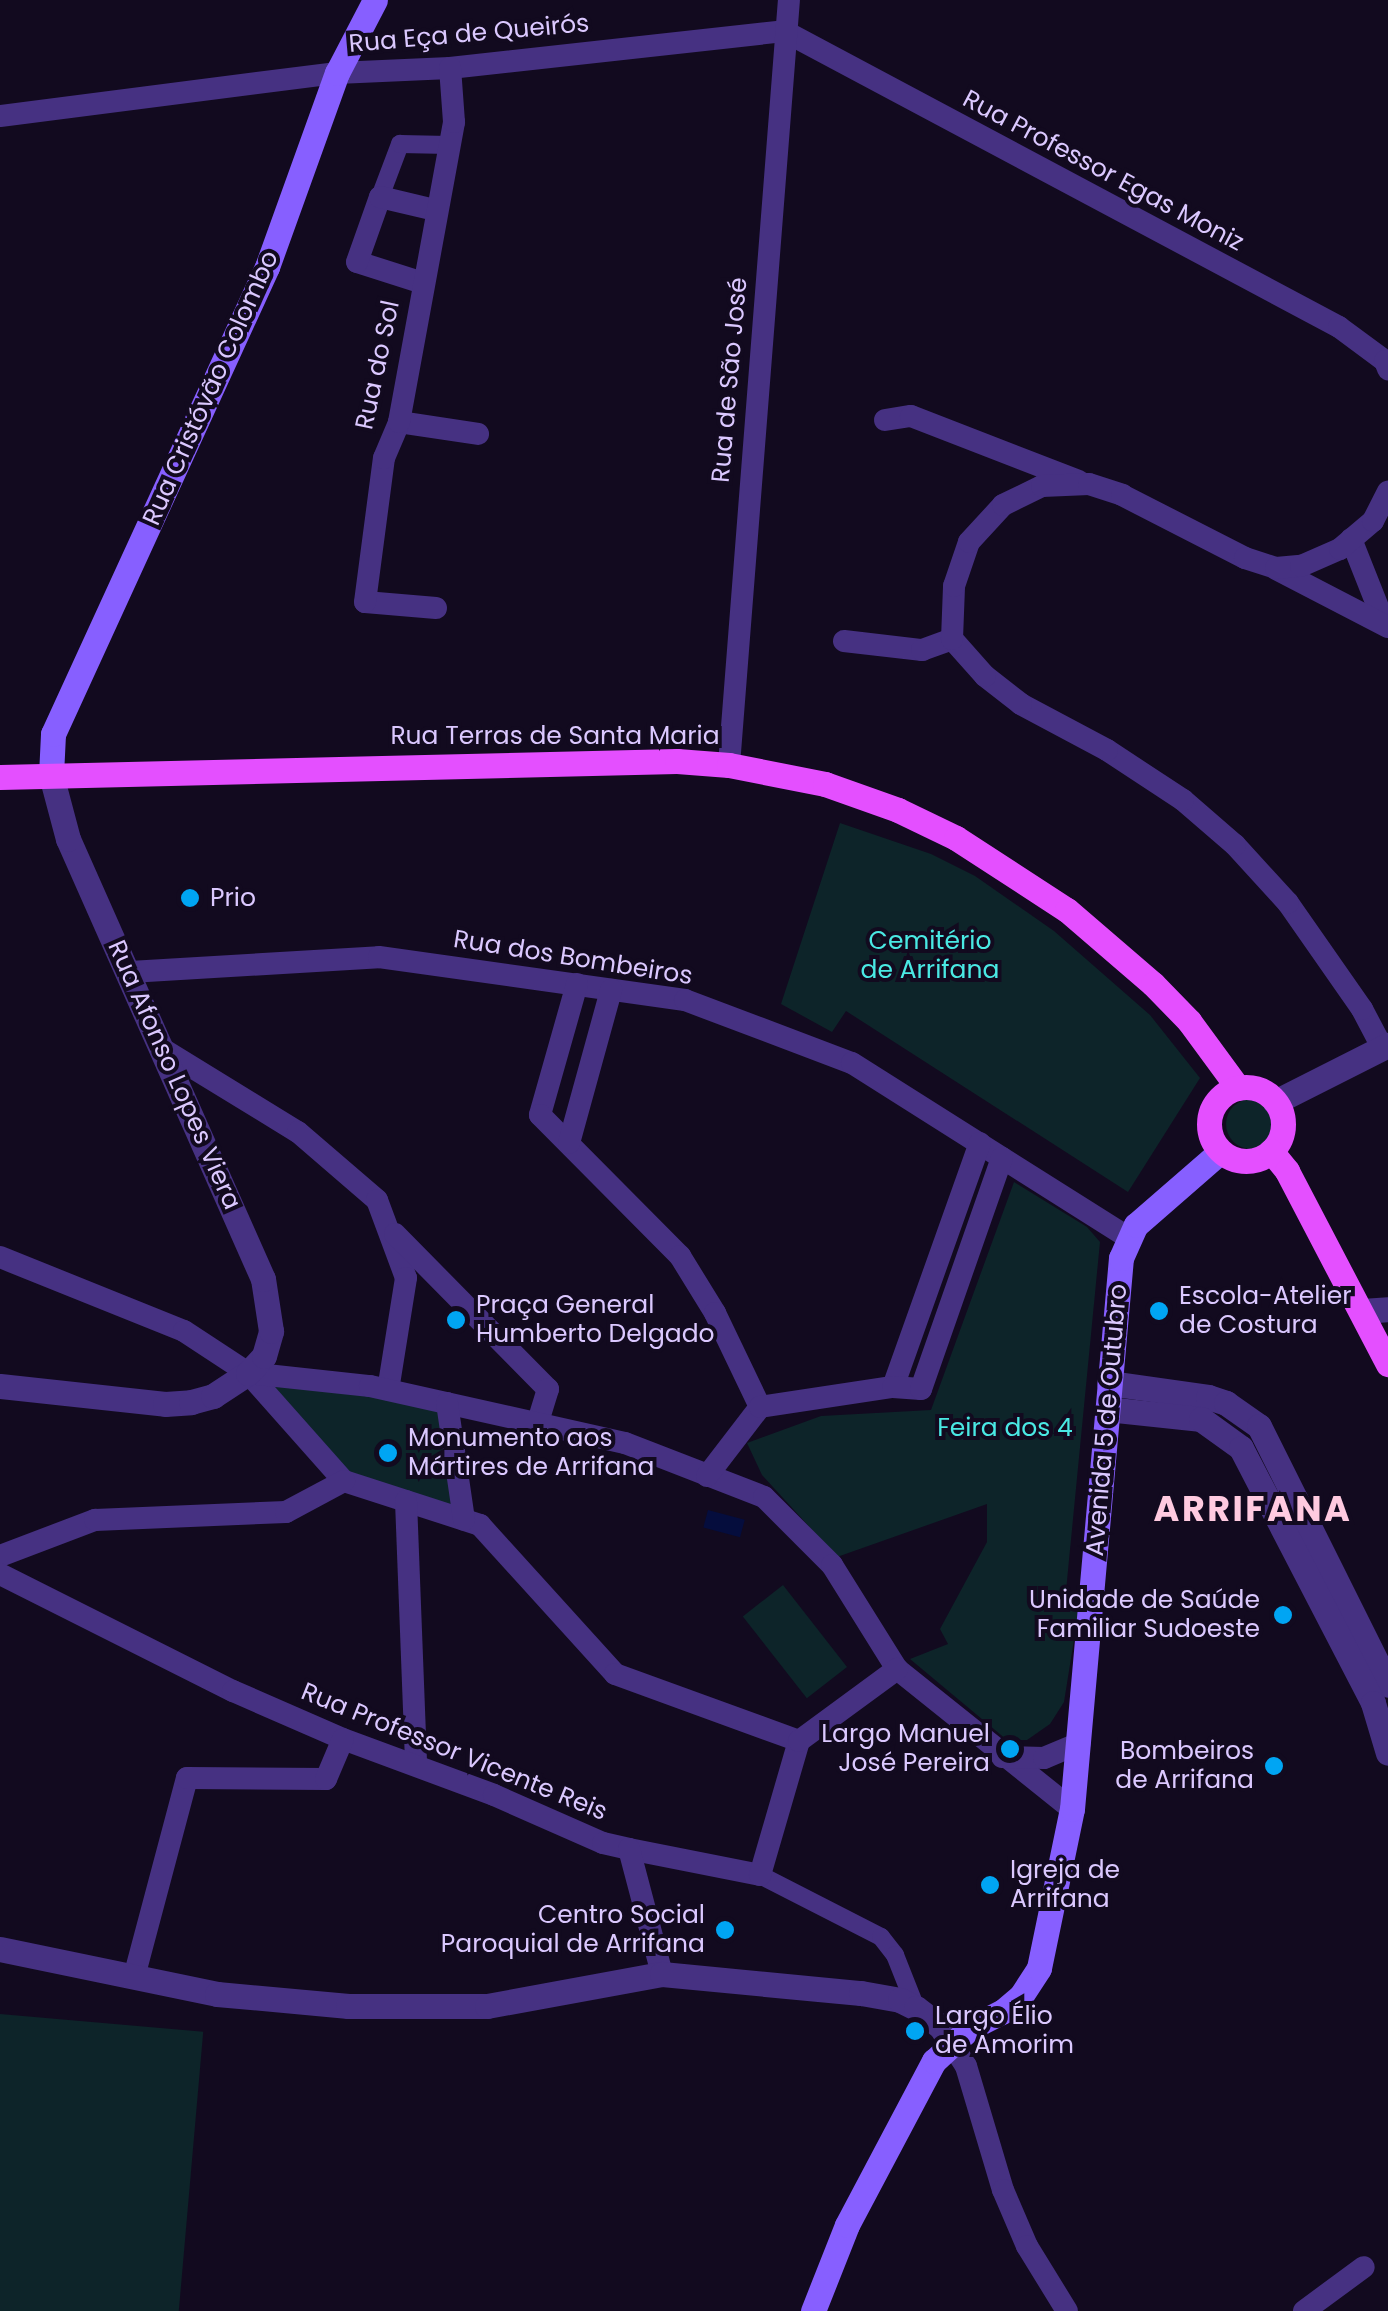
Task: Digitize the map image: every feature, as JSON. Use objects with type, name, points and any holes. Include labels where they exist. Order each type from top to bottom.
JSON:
[{"type":"main road","name":"Rua Cristóvão Colombo","points":[[50,775],[53,734],[267,267],[337,72],[374,0]]},
{"type":"main road","name":"Rua Terras de Santa Maria","points":[[0,777],[587,761],[729,765],[825,784],[898,810],[1012,871],[1114,947],[1154,984],[1189,1021],[1238,1088]]},
{"type":"main road","points":[[1238,1088],[1259,1090],[1275,1102],[1282,1133],[1272,1151],[1252,1161],[1220,1152],[1209,1120],[1218,1100],[1238,1088]]},
{"type":"main road","points":[[1272,1151],[1287,1171],[1388,1364]]},
{"type":"main road","points":[[1127,1237],[1220,1152]]},
{"type":"main road","name":"Avenida 5 de Outubro","points":[[951,2042],[1002,2012],[1031,1982],[1045,1948],[1072,1809],[1080,1743],[1108,1396],[1127,1237]]},
{"type":"main road","points":[[813,2311],[848,2224],[917,2088],[951,2042]]},
{"type":"street","name":"Rua de São José","points":[[729,765],[750,464],[788,53],[784,31],[789,0]]},
{"type":"street","name":"Rua Eça de Queirós","points":[[0,116],[337,72],[450,68],[784,31]]},
{"type":"street","name":"Rua Professor Egas Moniz","points":[[784,31],[1339,327],[1385,360],[1388,369]]},
{"type":"street","name":"Rua do Sol","points":[[436,608],[364,602],[384,458],[399,422],[454,122],[450,68]]},
{"type":"street","points":[[423,283],[357,262],[400,144],[449,146]]},
{"type":"street","points":[[380,197],[436,210]]},
{"type":"street","points":[[886,420],[911,416],[1122,495],[1246,558],[1276,568],[1386,626]]},
{"type":"street","points":[[399,422],[478,434]]},
{"type":"street","points":[[1089,484],[1042,486],[1003,505],[969,542],[954,586],[952,638],[985,676],[1021,704],[1122,760],[1183,800],[1235,845],[1288,903],[1362,1008],[1385,1046],[1275,1102]]},
{"type":"street","points":[[1276,568],[1300,566],[1351,540],[1374,521],[1388,492]]},
{"type":"street","points":[[1351,540],[1386,626]]},
{"type":"street","points":[[1386,626],[1388,590]]},
{"type":"street","points":[[844,641],[922,650],[952,638]]},
{"type":"street","name":"Rua Afonso Lopes Viera","points":[[50,775],[68,839],[264,1278],[271,1331],[264,1356],[248,1373]]},
{"type":"street","name":"Rua dos Bombeiros","points":[[130,972],[380,957],[685,1000],[852,1063],[1127,1237]]},
{"type":"street","points":[[578,984],[540,1115],[680,1256],[714,1312],[760,1407]]},
{"type":"street","points":[[569,1142],[611,990]]},
{"type":"street","points":[[164,1050],[298,1132],[377,1200],[392,1231],[406,1278],[388,1390]]},
{"type":"street","points":[[892,1386],[980,1142]]},
{"type":"street","points":[[707,1476],[760,1407],[892,1386],[921,1389],[1002,1158]]},
{"type":"street","points":[[392,1231],[548,1389],[540,1415]]},
{"type":"street","points":[[0,1257],[184,1331],[248,1373],[344,1482],[480,1525],[615,1674],[800,1741]]},
{"type":"street","points":[[926,1295],[951,1303]]},
{"type":"street","points":[[1362,1310],[1388,1308]]},
{"type":"street","points":[[0,1386],[166,1404],[213,1396],[248,1373],[388,1390],[625,1443],[764,1497],[832,1565],[897,1669],[1002,1757],[1072,1809]]},
{"type":"street","points":[[1108,1396],[1208,1398],[1226,1404],[1259,1426],[1388,1685]]},
{"type":"street","points":[[1108,1396],[1200,1420],[1241,1448],[1373,1703],[1388,1753]]},
{"type":"street","points":[[446,1403],[464,1520]]},
{"type":"street","points":[[0,1556],[95,1520],[286,1512],[344,1482]]},
{"type":"street","points":[[406,1501],[416,1764]]},
{"type":"street","name":"Rua Professor Vicente Reis","points":[[0,1574],[232,1691],[603,1844],[760,1875],[784,1886],[881,1937],[895,1955],[916,2008]]},
{"type":"street","points":[[760,1875],[800,1741],[897,1669]]},
{"type":"street","points":[[134,1977],[187,1778],[326,1779],[343,1739]]},
{"type":"street","points":[[1002,1757],[1044,1758],[1080,1743]]},
{"type":"street","points":[[629,1849],[662,1974]]},
{"type":"street","points":[[0,1949],[218,1994],[348,2006],[467,2006],[662,1974],[900,2000],[941,2026],[966,2066],[1002,2190],[1042,2273],[1067,2311]]},
{"type":"street","points":[[1304,2311],[1364,2268]]},
{"type":"green space","name":"Cemitério de Arrifana","points":[[840,823],[931,854],[975,876],[1054,931],[1150,1015],[1200,1078],[1128,1192],[846,1011],[832,1032],[781,1004]]},
{"type":"green space","points":[[1251,1099],[1268,1107],[1276,1124],[1268,1141],[1251,1149],[1234,1141],[1226,1124],[1234,1107]]},
{"type":"green space","name":"Feira dos 4","points":[[1014,1182],[1087,1227],[1100,1242],[1065,1601],[1080,1602],[1064,1702],[1050,1724],[1027,1740],[1007,1740],[910,1659],[948,1644],[940,1629],[987,1542],[987,1504],[837,1557],[762,1475],[747,1443],[821,1416],[931,1410]]},
{"type":"green space","points":[[264,1384],[360,1390],[443,1410],[458,1512],[346,1475]]},
{"type":"green space","points":[[783,1585],[847,1667],[807,1698],[743,1616]]},
{"type":"green space","points":[[0,2014],[203,2032],[179,2311],[0,2311]]},
{"type":"shaded area","points":[[708,1510],[745,1520],[740,1537],[703,1527]]},
{"type":"place","name":"Prio","points":[[190,898]]},
{"type":"place","name":"Escola-Atelier de Costura","points":[[1159,1311]]},
{"type":"place","name":"Praça General Humberto Delgado","points":[[456,1320]]},
{"type":"place","name":"Monumento aos Mártires de Arrifana","points":[[388,1453]]},
{"type":"place","name":"Unidade de Saúde Familiar Sudoeste","points":[[1283,1615]]},
{"type":"place","name":"Largo Manuel José Pereira","points":[[1010,1749]]},
{"type":"place","name":"Bombeiros de Arrifana","points":[[1274,1766]]},
{"type":"place","name":"Igreja de Arrifana","points":[[990,1885]]},
{"type":"place","name":"Centro Social Paroquial de Arrifana","points":[[725,1930]]},
{"type":"place","name":"Largo Élio de Amorim","points":[[915,2031]]},
{"type":"district","name":"ARRIFANA","points":[[1253,1509]]}]
